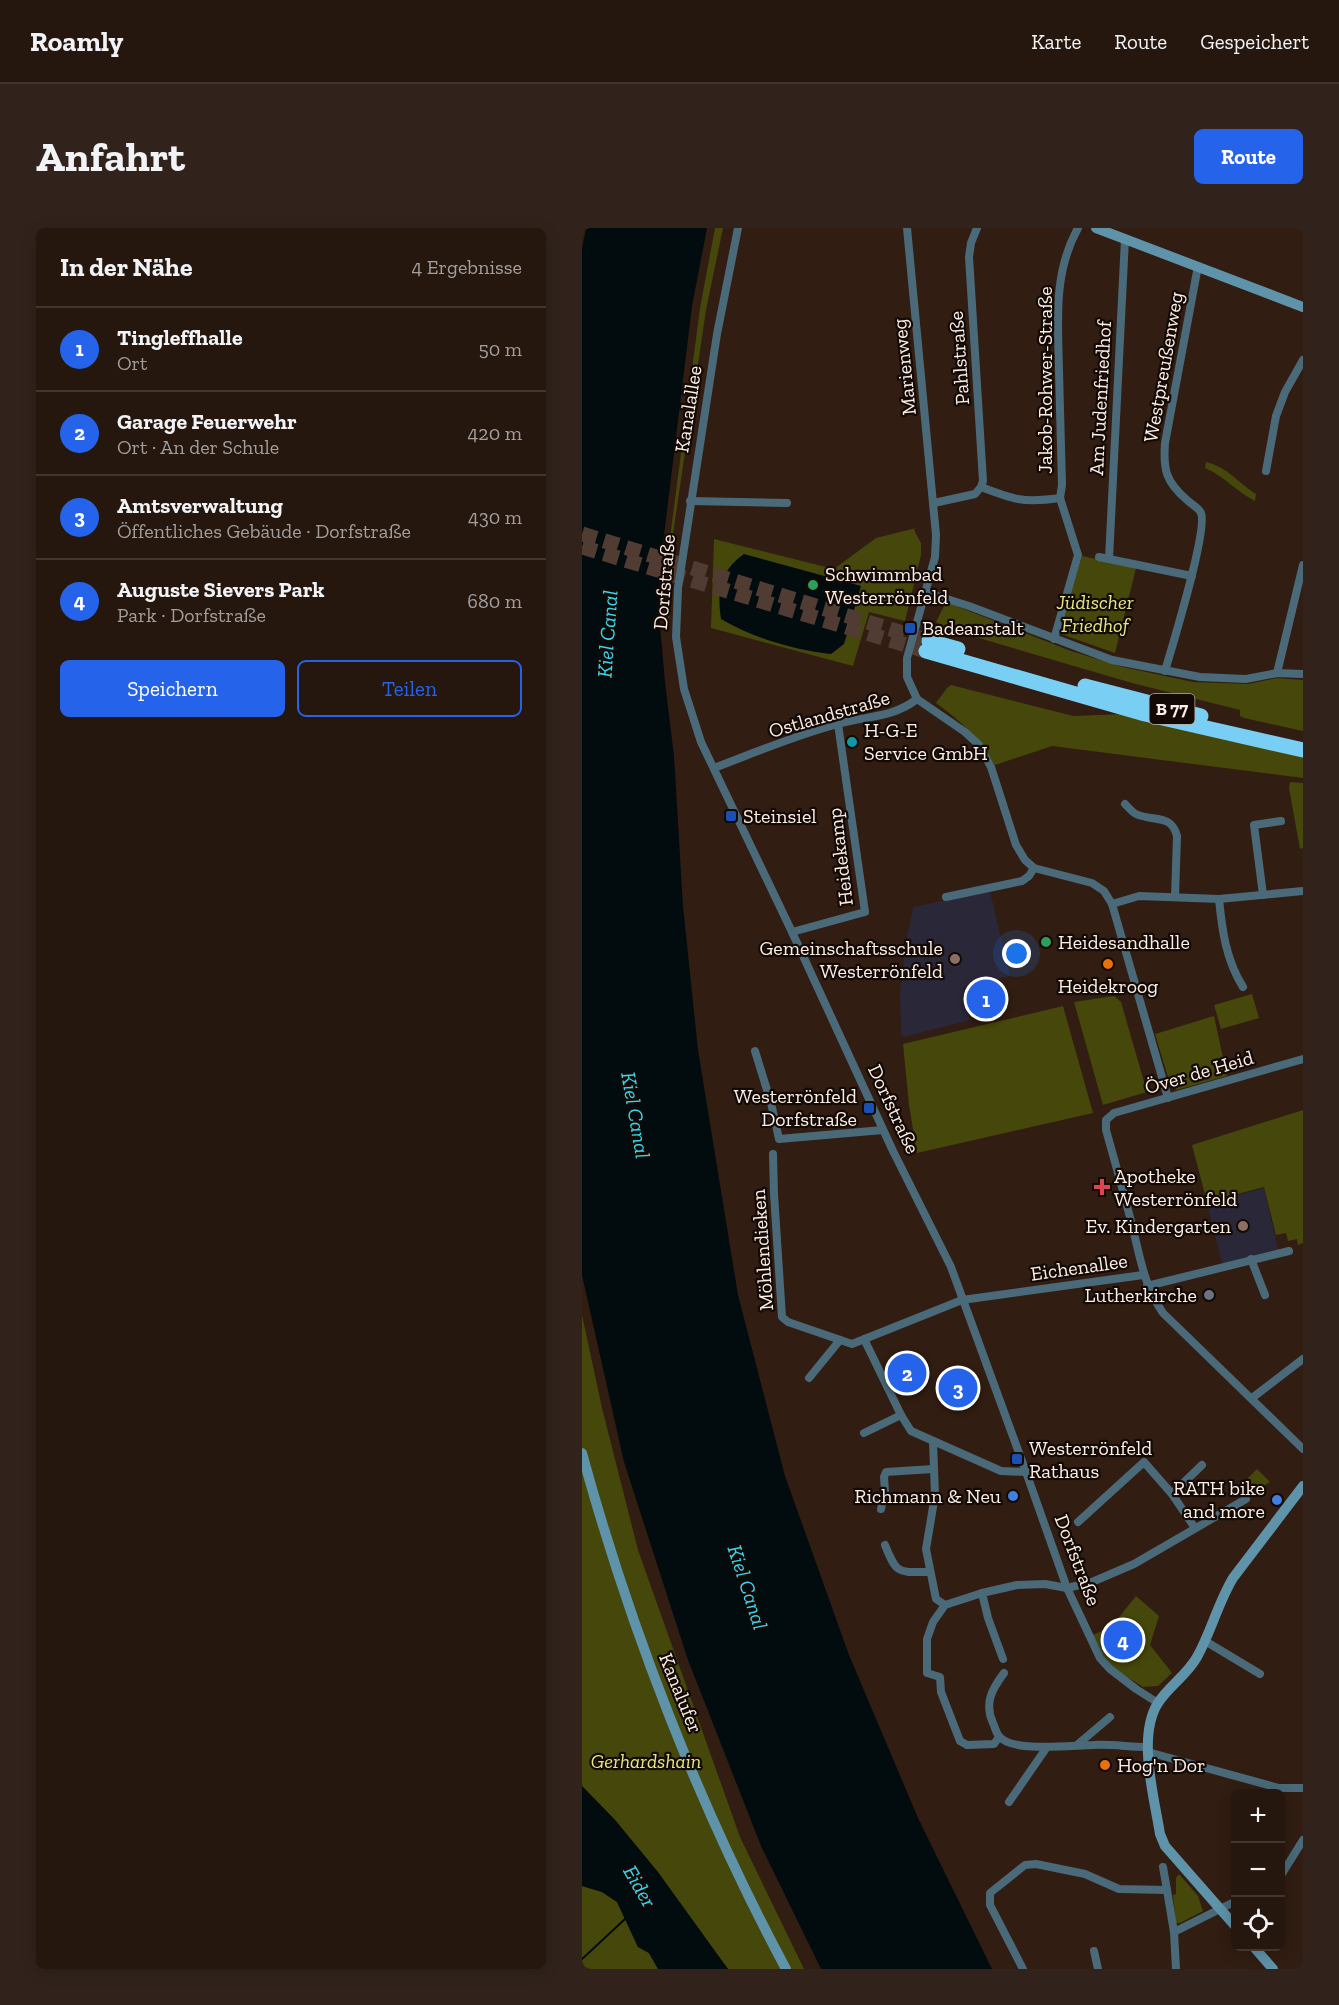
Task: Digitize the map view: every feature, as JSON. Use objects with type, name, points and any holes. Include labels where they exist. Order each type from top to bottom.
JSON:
[{"type":"highway","name":"B 77","points":[[1303,741],[928,646],[1145,714],[1303,750]]},
{"type":"street","name":"Kanalallee","points":[[690,501],[717,334],[738,228]]},
{"type":"street","name":"Marienweg","points":[[907,228],[934,503],[935,556],[907,658],[907,677],[916,699]]},
{"type":"street","name":"Pahlstraße","points":[[977,228],[969,257],[983,481],[981,487]]},
{"type":"street","name":"Jakob-Rohwer-Straße","points":[[1054,639],[1078,555],[1060,498],[1062,485],[1057,303],[1061,270],[1068,245],[1078,228]]},
{"type":"street","points":[[1096,228],[1303,306]]},
{"type":"street","name":"Am Judenfriedhof","points":[[1108,559],[1125,239]]},
{"type":"street","name":"Westpreußenweg","points":[[1165,671],[1192,576],[1202,521],[1200,512],[1174,488],[1166,475],[1163,463],[1198,266]]},
{"type":"street","points":[[1266,471],[1276,417],[1285,392],[1303,360]]},
{"type":"street","points":[[934,503],[975,494],[981,487]]},
{"type":"street","name":"Jakob-Rohwer-Straße","points":[[981,487],[1020,501],[1035,502],[1060,498]]},
{"type":"street","points":[[690,501],[787,502]]},
{"type":"street","name":"Dorfstraße","points":[[690,501],[678,588],[676,637],[684,689],[701,742],[883,1130],[951,1267],[1067,1588],[1100,1658],[1110,1669],[1136,1689],[1158,1702]]},
{"type":"street","points":[[1099,557],[1192,576]]},
{"type":"street","points":[[1277,673],[1303,565]]},
{"type":"street","points":[[925,592],[969,606],[1112,660],[1200,677],[1226,679],[1246,679],[1277,673],[1303,674]]},
{"type":"street","points":[[916,699],[965,732],[978,745],[991,767],[1016,845],[1025,860],[1034,868],[1092,883],[1104,891],[1112,904],[1168,1098]]},
{"type":"street","name":"Ostlandstraße","points":[[714,768],[838,724],[886,715],[905,708],[916,699]]},
{"type":"street","name":"Heidekamp","points":[[792,932],[866,912],[838,724]]},
{"type":"street","points":[[1125,804],[1136,814],[1169,822],[1175,828],[1178,836],[1175,896]]},
{"type":"street","points":[[1263,895],[1254,825],[1281,821]]},
{"type":"street","points":[[946,897],[1022,881],[1034,868]]},
{"type":"street","points":[[1112,904],[1139,897],[1175,896],[1219,899],[1303,891]]},
{"type":"street","points":[[1219,899],[1222,933],[1233,972],[1243,987]]},
{"type":"street","points":[[755,1051],[771,1102],[779,1139],[883,1130]]},
{"type":"street","name":"Över de Heid","points":[[1143,1275],[1135,1236],[1106,1130],[1106,1120],[1114,1113],[1303,1059]]},
{"type":"street","name":"Möhlendieken","points":[[773,1154],[782,1317],[788,1322],[852,1344],[880,1333]]},
{"type":"street","points":[[1147,1286],[1289,1251]]},
{"type":"street","points":[[1251,1259],[1265,1295]]},
{"type":"street","name":"Eichenallee","points":[[880,1333],[962,1300],[1143,1275],[1154,1300],[1163,1313],[1303,1449]]},
{"type":"street","points":[[872,1352],[880,1333]]},
{"type":"street","points":[[864,1339],[911,1431],[1001,1472],[1026,1472]]},
{"type":"street","points":[[808,1378],[840,1340]]},
{"type":"street","points":[[1252,1398],[1303,1359]]},
{"type":"street","points":[[864,1433],[901,1415]]},
{"type":"street","points":[[933,1441],[935,1496],[926,1550],[936,1599],[945,1605]]},
{"type":"street","name":"Kanalufer","points":[[582,1453],[640,1637],[658,1683],[717,1827],[764,1930],[786,1969]]},
{"type":"street","points":[[1078,1522],[1144,1462],[1172,1494],[1195,1528]]},
{"type":"street","points":[[1172,1494],[1202,1465]]},
{"type":"street","points":[[881,1509],[885,1491],[885,1472],[933,1469]]},
{"type":"street","points":[[1231,1922],[1165,1846],[1160,1834],[1148,1750],[1149,1724],[1158,1702],[1195,1660],[1233,1578],[1303,1486]]},
{"type":"street","points":[[999,1737],[994,1744],[967,1745],[960,1741],[941,1692],[940,1677],[927,1673],[927,1639],[933,1622],[945,1605],[1017,1585],[1045,1584],[1067,1588],[1092,1582],[1134,1564],[1246,1499]]},
{"type":"street","points":[[885,1545],[895,1568],[904,1572],[929,1572]]},
{"type":"street","points":[[982,1593],[988,1618],[1003,1659]]},
{"type":"street","points":[[1205,1641],[1260,1674]]},
{"type":"street","points":[[1004,1673],[992,1690],[989,1702],[989,1715],[999,1737],[1018,1745],[1047,1747],[1076,1745],[1148,1750],[1271,1789]]},
{"type":"street","points":[[1076,1745],[1110,1717]]},
{"type":"street","points":[[1009,1802],[1047,1747]]},
{"type":"street","points":[[1285,1790],[1303,1788]]},
{"type":"street","points":[[1285,1869],[1303,1840]]},
{"type":"street","points":[[1023,1969],[990,1905],[990,1893],[1025,1865],[1036,1864],[1085,1874],[1119,1889],[1167,1890]]},
{"type":"street","points":[[1163,1867],[1174,1932],[1176,1969]]},
{"type":"street","points":[[1174,1932],[1231,1903]]},
{"type":"street","points":[[1257,1951],[1273,1969]]},
{"type":"street","points":[[1094,1952],[1098,1969]]},
{"type":"shaded area","name":"Gemeinschaftsschule Westerrönfeld","points":[[990,891],[1010,976],[963,988],[970,1020],[904,1037],[901,1034],[900,992],[913,907]]},
{"type":"shaded area","name":"Ev. Kindergarten","points":[[1264,1188],[1278,1249],[1222,1264],[1207,1203]]},
{"type":"green space","points":[[715,228],[723,228],[706,310],[670,554],[669,629],[666,589],[668,553],[700,308]]},
{"type":"green space","points":[[1206,462],[1227,472],[1256,494],[1255,501],[1205,468]]},
{"type":"green space","name":"Schwimmbad Westerrönfeld","points":[[916,528],[914,530],[921,543],[921,555],[905,621],[869,612],[853,666],[711,628],[714,539],[834,569],[876,538]]},
{"type":"green space","name":"Jüdischer Friedhof","points":[[1082,556],[1136,568],[1115,653],[1058,633]]},
{"type":"green space","points":[[946,602],[1071,651],[1123,667],[1193,682],[1248,684],[1277,678],[1303,680],[1303,731],[1244,718],[1240,716],[1240,710],[1132,683],[945,628],[936,622]]},
{"type":"green space","points":[[951,685],[1073,716],[1125,714],[1303,756],[1303,778],[1052,746],[995,765],[969,731],[936,703]]},
{"type":"green space","points":[[1290,782],[1303,783],[1303,848],[1300,849],[1289,788]]},
{"type":"green space","points":[[1252,994],[1259,1018],[1221,1029],[1214,1005]]},
{"type":"green space","points":[[1114,996],[1121,1002],[1147,1092],[1103,1105],[1074,1002]]},
{"type":"green space","points":[[1063,1006],[1093,1113],[917,1153],[909,1105],[903,1044]]},
{"type":"green space","points":[[1214,1016],[1227,1076],[1177,1090],[1171,1087],[1155,1034]]},
{"type":"green space","points":[[1303,1110],[1303,1243],[1298,1245],[1297,1239],[1288,1241],[1286,1233],[1276,1235],[1264,1187],[1207,1202],[1192,1145]]},
{"type":"green space","name":"Gerhardshain","points":[[582,1315],[602,1408],[638,1550],[740,1837],[804,1969],[728,1969],[616,1821],[582,1786]]},
{"type":"green space","points":[[1257,1469],[1270,1482],[1244,1498],[1237,1489]]},
{"type":"green space","points":[[1136,1596],[1159,1616],[1150,1645],[1172,1673],[1158,1686],[1143,1687],[1113,1668],[1103,1656],[1093,1635],[1112,1626]]},
{"type":"green space","points":[[1179,1874],[1198,1896],[1203,1911],[1176,1923],[1173,1895],[1176,1894],[1176,1878]]},
{"type":"green space","points":[[582,1886],[602,1892],[617,1902],[638,1947],[649,1953],[658,1969],[582,1969]]},
{"type":"water","name":"Kiel Canal","points":[[586,228],[707,228],[692,306],[662,552],[659,590],[660,625],[674,756],[683,906],[698,1050],[738,1295],[785,1476],[849,1655],[918,1818],[992,1969],[821,1969],[761,1846],[688,1660],[624,1462],[582,1275],[582,248]]},
{"type":"water","points":[[744,554],[861,586],[844,644],[831,654],[803,650],[760,637],[721,619],[719,600],[722,583],[729,568]]},
{"type":"water","name":"Eider","points":[[582,1786],[616,1821],[658,1872],[728,1969],[658,1969],[649,1953],[638,1947],[617,1902],[602,1892],[582,1886]]},
{"type":"waterway","points":[[582,1959],[625,1919]]},
{"type":"tunnel","points":[[582,534],[929,641]]},
{"type":"tunnel","points":[[582,547],[926,651]]},
{"type":"place","name":"Schwimmbad Westerrönfeld","points":[[813,585]]},
{"type":"place","name":"Badeanstalt","points":[[910,628]]},
{"type":"place","name":"H-G-E Service GmbH","points":[[852,742]]},
{"type":"place","name":"Steinsiel","points":[[731,816]]},
{"type":"place","name":"Heidesandhalle","points":[[1046,942]]},
{"type":"place","name":"Gemeinschaftsschule Westerrönfeld","points":[[955,959]]},
{"type":"place","name":"Heidekroog","points":[[1108,964]]},
{"type":"place","name":"Tingleffhalle","points":[[986,999]]},
{"type":"place","name":"Westerrönfeld Dorfstraße","points":[[869,1108]]},
{"type":"place","name":"Apotheke Westerrönfeld","points":[[1102,1187]]},
{"type":"place","name":"Ev. Kindergarten","points":[[1243,1226]]},
{"type":"place","name":"Lutherkirche","points":[[1209,1295]]},
{"type":"place","name":"Garage Feuerwehr","points":[[907,1373]]},
{"type":"place","name":"Amtsverwaltung","points":[[958,1388]]},
{"type":"place","name":"Westerrönfeld Rathaus","points":[[1017,1459]]},
{"type":"place","name":"Richmann & Neu","points":[[1013,1496]]},
{"type":"place","name":"RATH bike and more","points":[[1277,1500]]},
{"type":"place","name":"Auguste Sievers Park","points":[[1123,1640]]},
{"type":"place","name":"Hog'n Dor","points":[[1105,1765]]}]
